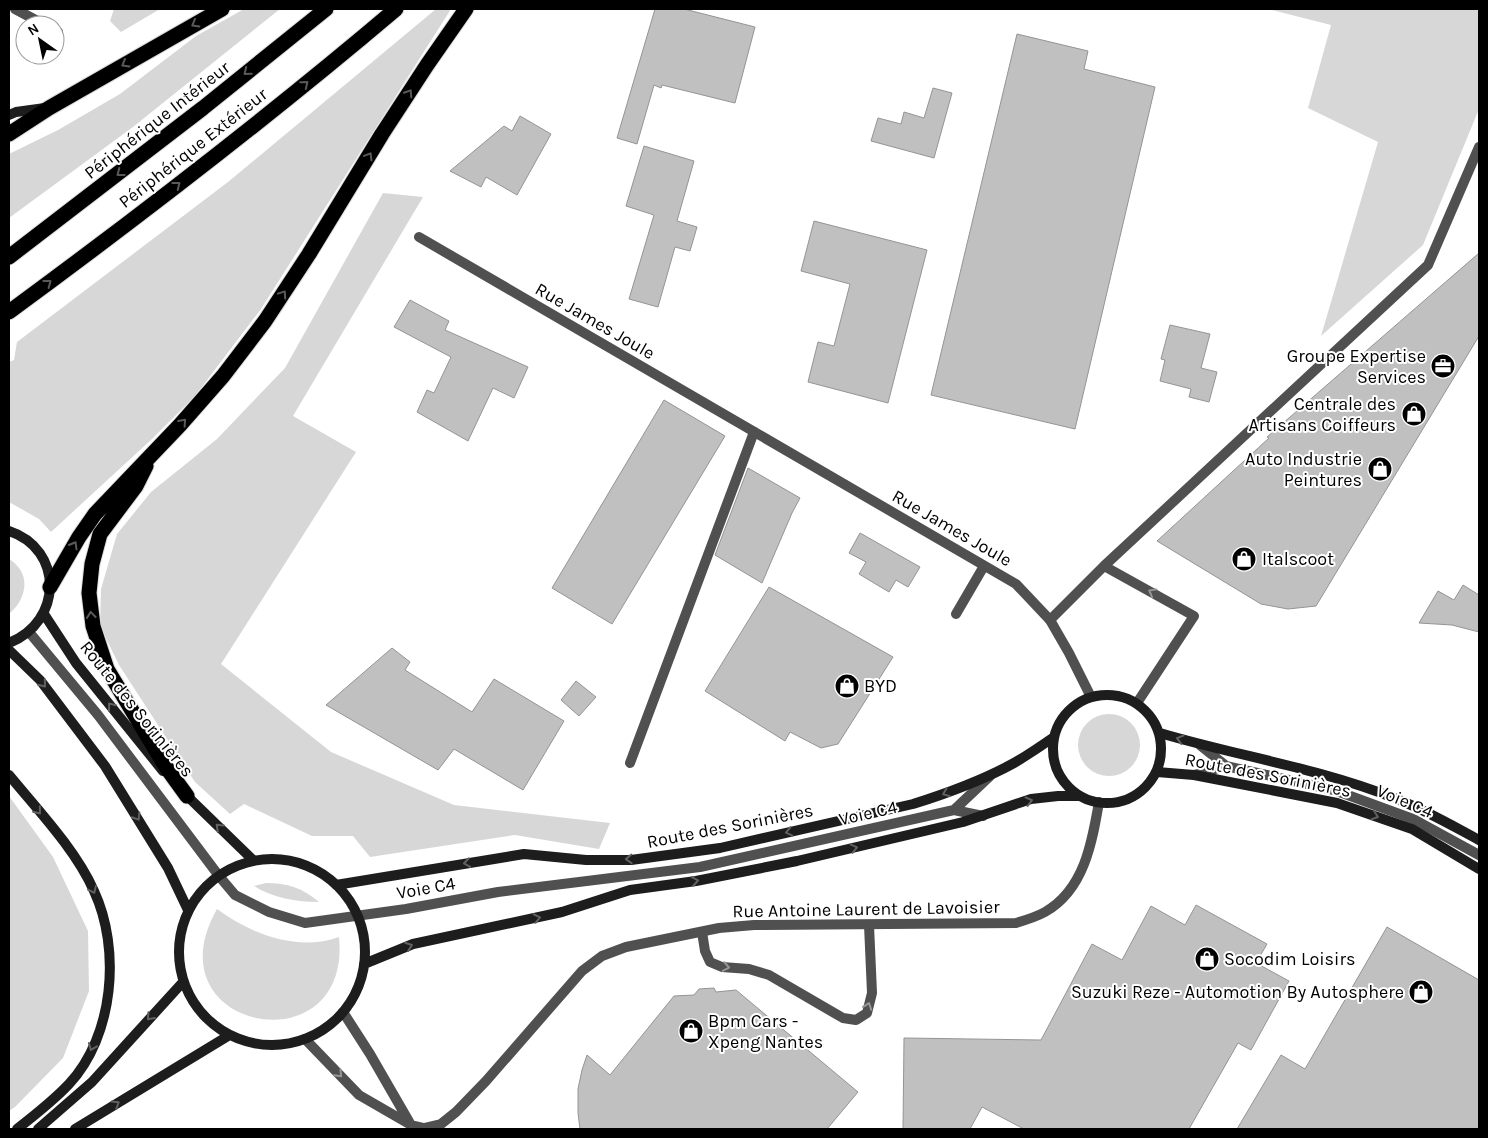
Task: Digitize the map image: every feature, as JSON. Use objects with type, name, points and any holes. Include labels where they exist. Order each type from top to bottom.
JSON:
[{"type":"highway","points":[[9,134],[49,108],[222,9]]},
{"type":"highway","name":"Périphérique Intérieur","points":[[9,257],[173,132],[326,9]]},
{"type":"highway","name":"Périphérique Extérieur","points":[[9,312],[143,212],[396,9]]},
{"type":"highway","points":[[50,587],[79,537],[95,514],[127,479],[150,458],[223,376],[265,321],[309,254],[382,134],[466,9]]},
{"type":"highway","points":[[150,458],[136,486],[100,534],[92,564],[89,593],[92,626],[107,670],[166,767],[187,796]]},
{"type":"main road","points":[[9,115],[16,112],[49,108]]},
{"type":"main road","points":[[9,531],[30,543],[41,555],[48,571],[50,587],[44,614],[29,632],[9,643]]},
{"type":"main road","name":"Route des Sorinières","points":[[44,614],[76,663],[156,765],[254,861]]},
{"type":"main road","points":[[9,650],[40,680],[105,766],[168,868],[188,910]]},
{"type":"main road","name":"Route des Sorinières","points":[[364,964],[413,944],[562,912],[630,890],[798,861],[983,816],[1031,799],[1080,796],[1099,802],[1119,802],[1128,799],[1145,788],[1157,772],[1161,759],[1160,733],[1147,711],[1137,703],[1115,694],[1091,697],[1067,712],[1057,728],[1053,747],[1056,766],[1065,783],[1080,796]]},
{"type":"main road","name":"Route des Sorinières","points":[[1160,733],[1200,745],[1332,777],[1392,797],[1430,812],[1479,840]]},
{"type":"main road","name":"Route des Sorinières","points":[[336,885],[524,854],[586,860],[632,860],[720,848],[913,804],[941,795],[992,774],[1054,737]]},
{"type":"main road","name":"Route des Sorinières","points":[[1157,772],[1194,775],[1337,802],[1412,829],[1479,869]]},
{"type":"main road","points":[[9,775],[68,848],[94,890],[106,923],[110,982],[103,1019],[90,1053],[70,1083],[17,1129]]},
{"type":"main road","points":[[276,860],[298,863],[318,872],[345,894],[357,915],[363,931],[364,964],[357,990],[343,1012],[319,1032],[289,1044],[273,1046],[257,1044],[228,1036],[208,1020],[193,1003],[183,982],[179,966],[180,934],[188,910],[204,888],[219,876],[236,866],[254,861],[276,860]]},
{"type":"main road","points":[[38,1129],[52,1119],[92,1082],[183,982]]},
{"type":"main road","points":[[75,1129],[228,1036]]},
{"type":"street","points":[[15,9],[26,15]]},
{"type":"street","points":[[1050,620],[1104,566],[1428,265],[1479,147]]},
{"type":"street","name":"Rue James Joule","points":[[419,237],[1016,584],[1050,620],[1091,697]]},
{"type":"street","points":[[630,763],[754,432]]},
{"type":"street","points":[[956,614],[984,566]]},
{"type":"street","points":[[1104,566],[1194,616],[1137,703]]},
{"type":"street","name":"Voie C4","points":[[29,632],[98,715],[235,895],[269,912],[305,923],[406,909],[498,892],[700,867],[954,810],[983,816]]},
{"type":"street","name":"Voie C4","points":[[1200,745],[1226,766],[1334,790],[1413,819],[1479,856]]},
{"type":"street","name":"Voie C4","points":[[1194,775],[1226,766]]},
{"type":"street","points":[[954,810],[992,774]]},
{"type":"street","name":"Rue Antoine Laurent de Lavoisier","points":[[305,1039],[359,1095],[410,1125],[425,1129],[441,1124],[456,1112],[486,1081],[582,971],[602,956],[626,947],[702,932],[754,925],[1016,923],[1044,912],[1068,894],[1081,871],[1094,831],[1099,802]]},
{"type":"street","points":[[702,932],[705,951],[710,962],[722,967],[749,969],[769,975],[843,1018],[856,1020],[867,1013],[872,993],[870,925]]},
{"type":"street","points":[[343,1012],[370,1054],[410,1125]]},
{"type":"shaded area","points":[[114,9],[160,9],[121,32],[110,21]]},
{"type":"shaded area","points":[[244,9],[280,9],[133,127],[9,218],[9,154],[58,130],[120,94],[196,36]]},
{"type":"shaded area","points":[[436,9],[451,9],[261,309],[195,396],[153,438],[51,532],[39,519],[9,502],[9,362],[14,360],[17,342],[228,182]]},
{"type":"shaded area","points":[[1268,9],[1479,9],[1479,109],[1423,245],[1321,336],[1378,142],[1308,108],[1331,25]]},
{"type":"shaded area","points":[[383,193],[423,197],[293,416],[356,452],[221,664],[331,752],[454,805],[610,823],[599,849],[515,835],[370,857],[353,836],[312,836],[244,804],[230,814],[195,782],[119,665],[100,626],[101,589],[117,534],[151,492],[217,439],[285,368]]},
{"type":"shaded area","points":[[9,559],[21,571],[24,586],[20,601],[9,614]]},
{"type":"shaded area","points":[[1109,714],[1126,719],[1131,723],[1135,728],[1140,745],[1135,762],[1131,767],[1126,771],[1109,776],[1092,771],[1087,767],[1083,762],[1078,745],[1083,728],[1087,723],[1092,719]]},
{"type":"shaded area","points":[[9,796],[53,857],[88,931],[89,991],[63,1058],[9,1111]]},
{"type":"shaded area","points":[[266,883],[294,887],[307,893],[319,902],[285,899],[269,894],[254,886]]},
{"type":"shaded area","points":[[217,909],[244,926],[275,938],[307,942],[339,937],[335,979],[316,1005],[288,1018],[257,1018],[229,1006],[209,983],[203,951]]},
{"type":"building","points":[[655,9],[684,9],[755,27],[735,103],[662,85],[661,88],[654,85],[637,144],[617,138]]},
{"type":"building","points":[[1017,34],[1088,51],[1084,69],[1155,87],[1075,429],[931,395]]},
{"type":"building","points":[[933,88],[952,93],[934,158],[871,141],[878,118],[901,124],[904,112],[924,118]]},
{"type":"building","points":[[520,116],[551,134],[517,195],[486,177],[481,187],[450,171],[504,126],[512,131]]},
{"type":"building","points":[[644,146],[694,161],[677,221],[697,227],[690,251],[675,247],[658,307],[629,299],[654,215],[626,206]]},
{"type":"building","points":[[814,221],[927,250],[888,403],[808,382],[818,342],[834,346],[850,284],[801,271]]},
{"type":"building","points":[[1479,253],[1479,336],[1316,606],[1288,609],[1261,604],[1157,541],[1269,438],[1267,437]]},
{"type":"building","points":[[410,300],[449,321],[445,330],[528,367],[514,398],[493,388],[468,441],[417,412],[427,390],[434,393],[451,357],[394,327]]},
{"type":"building","points":[[1170,325],[1210,334],[1201,368],[1217,372],[1209,402],[1189,397],[1191,389],[1160,381],[1165,360],[1161,359]]},
{"type":"building","points":[[664,400],[725,436],[612,624],[552,588]]},
{"type":"building","points":[[748,468],[800,498],[762,583],[715,555]]},
{"type":"building","points":[[860,533],[920,567],[908,587],[896,580],[889,592],[859,574],[866,562],[849,553]]},
{"type":"building","points":[[1463,585],[1479,595],[1479,632],[1452,625],[1419,623],[1438,591],[1454,600]]},
{"type":"building","points":[[769,587],[893,657],[838,744],[821,748],[790,732],[785,741],[705,691]]},
{"type":"building","points":[[392,648],[410,662],[405,670],[472,712],[494,679],[564,721],[523,790],[454,749],[438,770],[326,705]]},
{"type":"building","points":[[576,681],[596,697],[579,716],[561,700]]},
{"type":"building","points":[[1196,905],[1267,944],[1256,963],[1289,981],[1251,1050],[1238,1043],[1189,1129],[1024,1129],[982,1107],[970,1129],[903,1129],[904,1038],[1041,1040],[1092,944],[1122,960],[1151,906],[1185,925]]},
{"type":"building","points":[[1387,927],[1479,980],[1479,1129],[1237,1129],[1281,1055],[1305,1069]]},
{"type":"building","points":[[714,988],[716,992],[736,990],[858,1092],[827,1129],[580,1129],[578,1089],[587,1055],[610,1075],[674,996],[694,995],[699,989]]},
{"type":"place","name":"Groupe Expertise Services","points":[[1443,366]]},
{"type":"place","name":"Centrale des Artisans Coiffeurs","points":[[1414,414]]},
{"type":"place","name":"Auto Industrie Peintures","points":[[1380,469]]},
{"type":"place","name":"Italscoot","points":[[1244,559]]},
{"type":"place","name":"BYD","points":[[847,686]]},
{"type":"place","name":"Socodim Loisirs","points":[[1207,959]]},
{"type":"place","name":"Suzuki Reze - Automotion By Autosphere","points":[[1421,992]]},
{"type":"place","name":"Bpm Cars - Xpeng Nantes","points":[[691,1031]]}]
